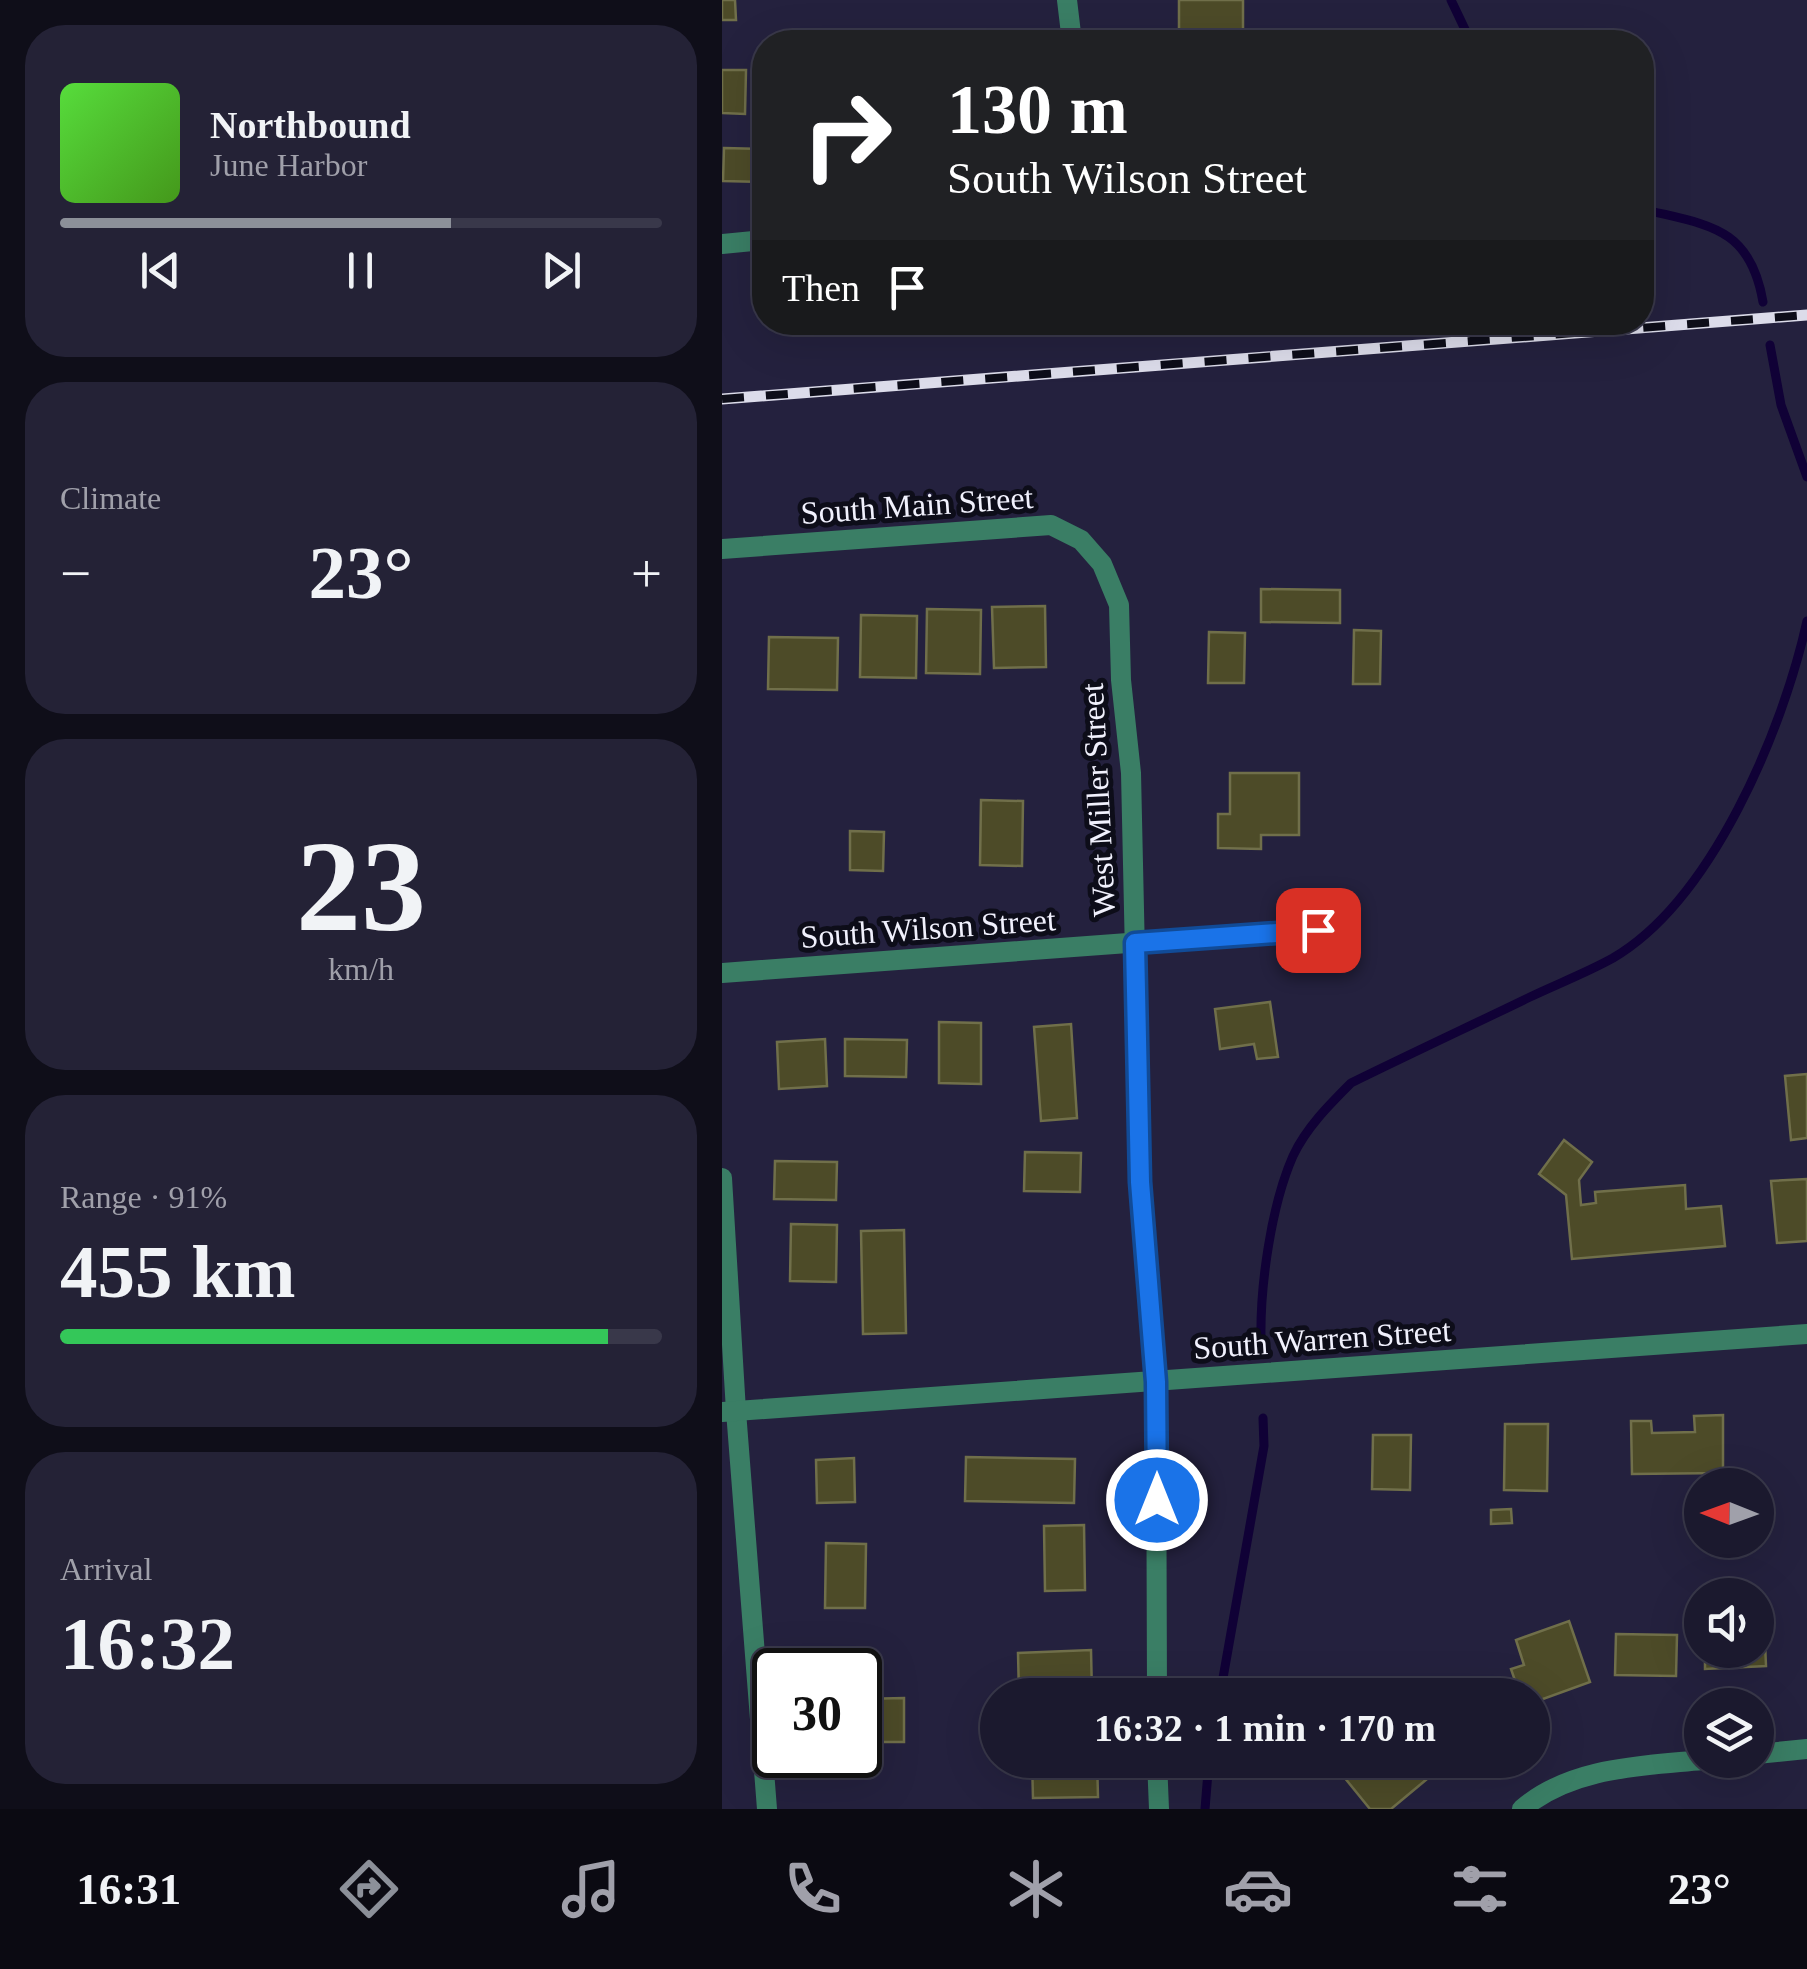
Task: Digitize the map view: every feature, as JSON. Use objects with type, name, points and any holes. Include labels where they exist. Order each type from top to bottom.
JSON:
[{"type":"street","points":[[1067,0],[1071,30]]},
{"type":"street","points":[[722,244],[752,241]]},
{"type":"street","name":"South Main Street","points":[[722,549],[1050,525],[1081,540],[1102,564]]},
{"type":"street","name":"West Miller Street","points":[[1102,564],[1119,605],[1121,680],[1131,773],[1140,1182],[1156,1382],[1157,1678]]},
{"type":"street","name":"South Wilson Street","points":[[722,973],[1318,930]]},
{"type":"street","points":[[722,1178],[729,1412],[767,1809]]},
{"type":"street","name":"South Warren Street","points":[[729,1412],[1806,1334]]},
{"type":"street","points":[[1774,1752],[1806,1748]]},
{"type":"street","points":[[1522,1809],[1574,1778],[1684,1762]]},
{"type":"street","points":[[1158,1778],[1159,1809]]},
{"type":"building","points":[[722,0],[735,0],[736,20],[722,20]]},
{"type":"building","points":[[1179,0],[1243,0],[1243,30],[1179,30]]},
{"type":"building","points":[[722,70],[746,70],[745,114],[722,113]]},
{"type":"building","points":[[724,148],[752,149],[752,182],[723,181]]},
{"type":"building","points":[[1261,589],[1340,590],[1340,623],[1261,622]]},
{"type":"building","points":[[1045,606],[1046,667],[994,668],[992,607]]},
{"type":"building","points":[[927,609],[981,610],[980,674],[926,673]]},
{"type":"building","points":[[861,615],[917,616],[916,678],[860,677]]},
{"type":"building","points":[[1354,630],[1381,631],[1380,684],[1353,684]]},
{"type":"building","points":[[1209,632],[1245,633],[1244,683],[1208,683]]},
{"type":"building","points":[[769,637],[838,638],[837,690],[768,689]]},
{"type":"building","points":[[1230,773],[1299,773],[1299,835],[1261,835],[1261,849],[1218,848],[1218,814],[1230,814]]},
{"type":"building","points":[[981,800],[1023,801],[1022,866],[980,865]]},
{"type":"building","points":[[850,831],[884,832],[883,871],[850,870]]},
{"type":"building","points":[[1270,1002],[1278,1057],[1257,1059],[1254,1044],[1220,1049],[1215,1009]]},
{"type":"building","points":[[939,1022],[981,1023],[981,1084],[939,1083]]},
{"type":"building","points":[[1071,1024],[1077,1118],[1041,1121],[1034,1027]]},
{"type":"building","points":[[825,1039],[827,1086],[779,1089],[777,1042]]},
{"type":"building","points":[[845,1039],[907,1040],[906,1077],[845,1076]]},
{"type":"building","points":[[1807,1074],[1807,1138],[1791,1140],[1785,1076]]},
{"type":"building","points":[[1564,1140],[1592,1162],[1579,1180],[1581,1205],[1596,1203],[1595,1192],[1685,1185],[1686,1209],[1721,1206],[1725,1246],[1572,1259],[1566,1195],[1539,1174]]},
{"type":"building","points":[[1025,1152],[1081,1153],[1080,1192],[1024,1191]]},
{"type":"building","points":[[775,1161],[837,1162],[836,1200],[774,1199]]},
{"type":"building","points":[[1807,1179],[1807,1241],[1777,1243],[1771,1181]]},
{"type":"building","points":[[791,1224],[837,1225],[836,1282],[790,1281]]},
{"type":"building","points":[[904,1230],[906,1333],[863,1334],[861,1231]]},
{"type":"building","points":[[1723,1415],[1723,1468],[1632,1474],[1631,1421],[1651,1421],[1652,1433],[1695,1432],[1694,1416]]},
{"type":"building","points":[[1505,1424],[1548,1424],[1547,1491],[1504,1490]]},
{"type":"building","points":[[1373,1435],[1411,1435],[1410,1490],[1372,1489]]},
{"type":"building","points":[[966,1457],[1075,1459],[1074,1503],[965,1501]]},
{"type":"building","points":[[854,1458],[855,1502],[817,1503],[816,1460]]},
{"type":"building","points":[[1511,1509],[1512,1523],[1491,1524],[1491,1510]]},
{"type":"building","points":[[1084,1525],[1085,1590],[1045,1591],[1044,1526]]},
{"type":"building","points":[[826,1543],[866,1544],[865,1608],[825,1608]]},
{"type":"building","points":[[1569,1621],[1590,1682],[1550,1696],[1550,1678],[1514,1678],[1511,1669],[1524,1665],[1516,1640]]},
{"type":"building","points":[[1616,1634],[1677,1635],[1676,1676],[1615,1675]]},
{"type":"building","points":[[1091,1650],[1092,1678],[1019,1678],[1018,1653]]},
{"type":"building","points":[[882,1698],[904,1698],[904,1742],[882,1742]]},
{"type":"building","points":[[1032,1778],[1097,1778],[1098,1797],[1033,1798]]},
{"type":"building","points":[[1345,1778],[1427,1779],[1391,1809],[1370,1809]]},
{"type":"waterway","points":[[1451,0],[1465,30]]},
{"type":"waterway","points":[[1654,212],[1705,225],[1736,243],[1748,257],[1763,302]]},
{"type":"waterway","points":[[1770,345],[1781,405],[1807,477]]},
{"type":"waterway","points":[[1261,1339],[1262,1295],[1273,1222],[1285,1176],[1311,1126],[1351,1083],[1613,958],[1649,931],[1682,896],[1712,855],[1738,809],[1780,711],[1807,621]]},
{"type":"waterway","points":[[1223,1678],[1264,1446],[1263,1418]]},
{"type":"waterway","points":[[1205,1809],[1208,1778]]},
{"type":"railway","points":[[1654,327],[1807,315]]},
{"type":"railway","points":[[722,399],[1549,335]]},
{"type":"route","points":[[1157,1500],[1156,1382],[1140,1182],[1135,943],[1318,930]]}]
